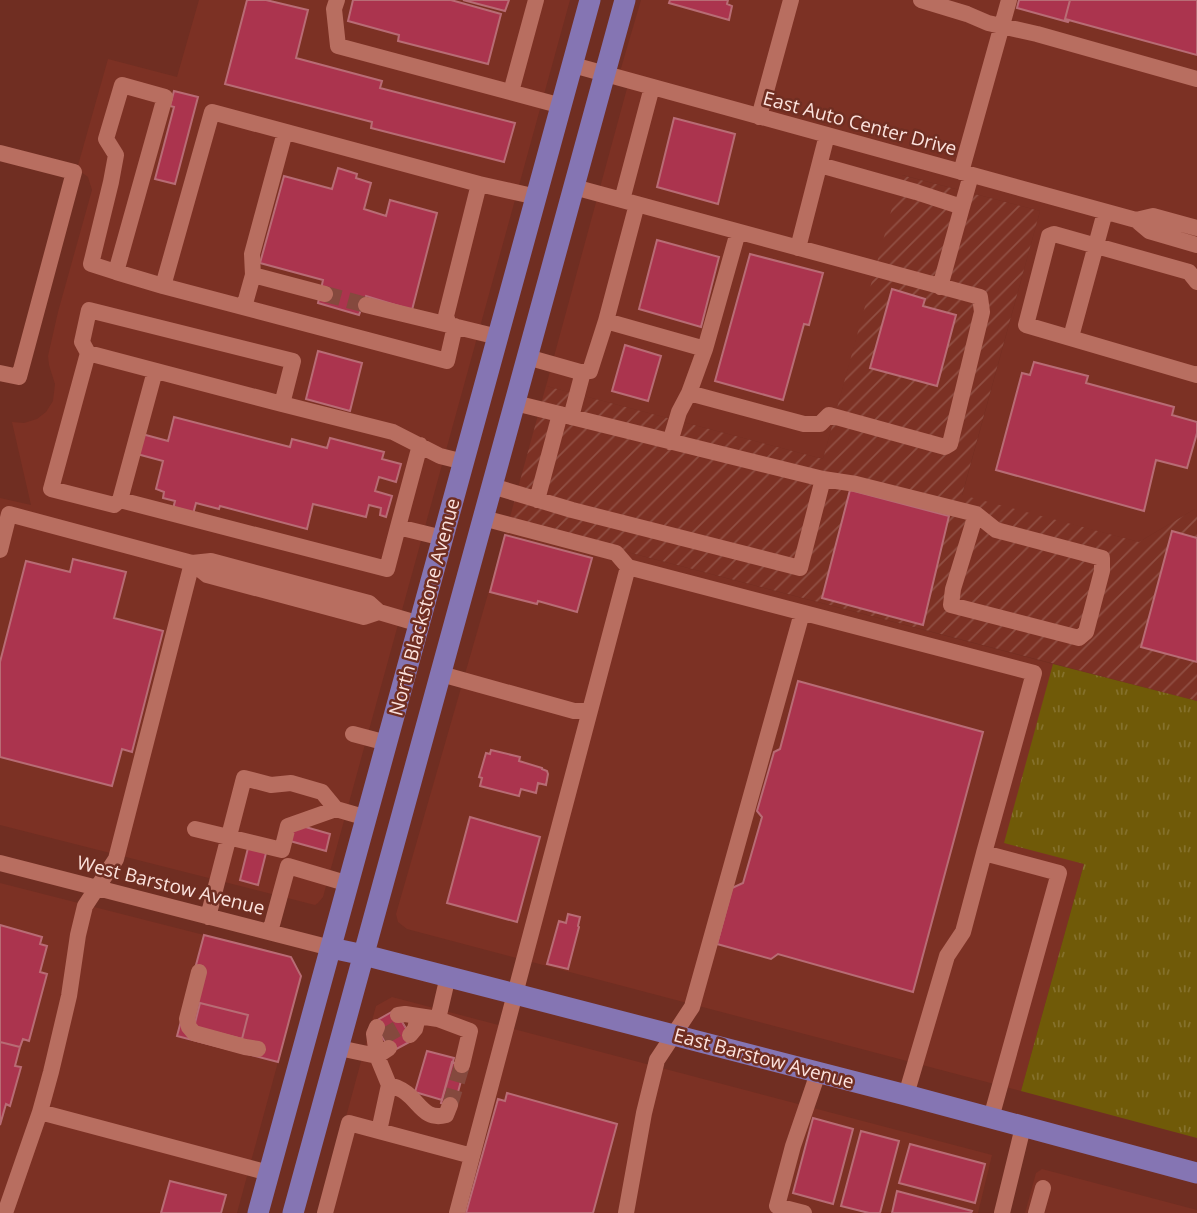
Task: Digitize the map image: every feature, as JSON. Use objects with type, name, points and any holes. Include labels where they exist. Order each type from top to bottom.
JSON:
[{"type":"main road","name":"North Blackstone Avenue","points":[[258,1213],[590,0]]},
{"type":"main road","name":"North Blackstone Avenue","points":[[293,1213],[625,0]]},
{"type":"main road","name":"East Barstow Avenue","points":[[331,948],[674,1034],[1197,1173]]},
{"type":"street","points":[[511,92],[536,0]]},
{"type":"street","points":[[759,117],[791,0]]},
{"type":"street","points":[[921,0],[1001,26],[1197,79]]},
{"type":"street","points":[[940,287],[962,207],[966,174],[1009,0]]},
{"type":"street","points":[[333,1],[338,46],[562,106]]},
{"type":"street","name":"East Auto Center Drive","points":[[573,65],[1136,220],[1149,231],[1197,245]]},
{"type":"street","points":[[116,272],[164,97],[122,85],[107,139],[116,155],[91,264],[116,272],[163,286],[447,361],[452,326],[446,316],[480,184]]},
{"type":"street","points":[[527,357],[583,372],[590,371],[606,321],[652,87]]},
{"type":"street","points":[[163,286],[212,113],[537,197]]},
{"type":"street","points":[[244,307],[253,275],[252,254],[285,132]]},
{"type":"street","points":[[798,248],[827,135]]},
{"type":"street","points":[[0,153],[74,172],[19,377],[0,373]]},
{"type":"street","points":[[820,165],[962,207]]},
{"type":"street","points":[[574,187],[980,298],[982,312],[950,444],[945,447],[830,415],[820,424],[804,424],[689,393]]},
{"type":"street","points":[[1071,337],[1105,212]]},
{"type":"street","name":"East Auto Center Drive","points":[[1136,220],[1153,216],[1197,228]]},
{"type":"street","points":[[670,442],[705,348],[738,232]]},
{"type":"street","points":[[1197,282],[1189,272],[1054,234],[1049,236],[1026,325],[1197,375]]},
{"type":"street","points":[[253,275],[325,295]]},
{"type":"street","points":[[366,306],[498,337]]},
{"type":"street","points":[[155,371],[120,500],[114,505],[51,489],[88,353],[82,342],[89,310],[293,361],[282,404]]},
{"type":"street","points":[[606,321],[705,348]]},
{"type":"street","points":[[88,353],[393,432],[440,456],[464,462]]},
{"type":"street","points":[[537,500],[583,372]]},
{"type":"street","points":[[515,403],[976,514],[996,530],[1102,558],[1102,571],[1086,632],[1079,638],[951,605],[953,589],[976,514]]},
{"type":"street","points":[[120,500],[387,569],[420,445]]},
{"type":"street","points":[[492,486],[800,568],[823,479]]},
{"type":"street","points":[[0,550],[9,514],[192,562],[211,561],[369,603],[379,612],[420,624]]},
{"type":"street","points":[[484,518],[616,553],[628,567],[1034,673],[963,932],[947,956],[906,1095]]},
{"type":"street","points":[[398,527],[443,538]]},
{"type":"street","points":[[5,1213],[40,1112],[66,1009],[85,906],[116,859],[192,562]]},
{"type":"street","points":[[457,1213],[628,567]]},
{"type":"street","points":[[626,1213],[644,1113],[657,1060],[692,1007],[802,613]]},
{"type":"street","points":[[441,674],[574,711],[589,711]]},
{"type":"street","points":[[353,734],[387,743]]},
{"type":"street","points":[[208,917],[244,778],[271,785],[291,783],[322,792],[336,809],[366,818]]},
{"type":"street","points":[[270,932],[288,866],[282,850],[288,826],[336,809]]},
{"type":"street","points":[[195,829],[282,850]]},
{"type":"street","points":[[984,853],[1059,873],[991,1118]]},
{"type":"street","name":"West Barstow Avenue","points":[[0,863],[331,948]]},
{"type":"street","points":[[288,866],[349,884]]},
{"type":"street","points":[[199,972],[187,1019],[189,1027],[194,1033],[258,1049]]},
{"type":"street","points":[[438,1019],[448,976]]},
{"type":"street","points":[[408,1023],[438,1019],[470,1031],[462,1065]]},
{"type":"street","points":[[339,1048],[380,1042],[390,1085],[379,1131]]},
{"type":"street","points":[[804,1213],[776,1209],[817,1073]]},
{"type":"street","points":[[390,1085],[409,1095],[428,1115],[446,1115],[450,1105]]},
{"type":"street","points":[[40,1112],[269,1173]]},
{"type":"street","points":[[325,1213],[349,1123],[472,1156]]},
{"type":"street","points":[[1002,1213],[1023,1127]]},
{"type":"street","points":[[310,1153],[339,1161]]},
{"type":"street","points":[[1036,1213],[1043,1188]]},
{"type":"shaded area","points":[[199,0],[570,0],[323,897],[315,905],[0,825],[0,498],[31,505],[12,422],[24,423],[37,419],[53,401],[55,384],[48,356],[92,190],[88,177],[77,169],[108,59],[177,77]]},
{"type":"shaded area","points":[[641,0],[1197,0],[1197,509],[1139,542],[962,496],[1040,211],[902,175],[823,459],[546,386],[629,81],[619,75]]},
{"type":"shaded area","points":[[901,175],[1040,211],[962,495],[1139,542],[1197,509],[1197,701],[509,521],[546,386],[823,459]]},
{"type":"shaded area","points":[[509,521],[1053,664],[1084,864],[1021,1091],[407,929],[398,922],[396,914]]},
{"type":"shaded area","points":[[0,883],[204,935],[177,1036],[278,1062],[237,1213],[0,1213]]},
{"type":"shaded area","points":[[392,997],[992,1155],[978,1213],[320,1213],[376,1006]]},
{"type":"shaded area","points":[[1042,1169],[1197,1210],[1197,1213],[1025,1213],[1036,1173]]},
{"type":"green space","points":[[1053,664],[1197,701],[1197,1138],[1021,1091],[1084,864],[1004,843]]},
{"type":"building","points":[[247,0],[266,0],[308,10],[296,58],[382,81],[380,88],[515,123],[504,162],[371,128],[372,122],[225,84]]},
{"type":"building","points":[[353,0],[451,0],[501,14],[488,64],[398,41],[399,35],[348,21]]},
{"type":"building","points":[[463,0],[509,0],[505,11]]},
{"type":"building","points":[[670,0],[728,0],[727,4],[732,6],[729,20],[669,3]]},
{"type":"building","points":[[1019,0],[1070,0],[1065,19],[1069,20],[1068,22],[1017,8]]},
{"type":"building","points":[[1070,0],[1197,0],[1197,55],[1065,19]]},
{"type":"building","points":[[174,91],[198,97],[175,184],[155,179],[174,107],[170,106]]},
{"type":"building","points":[[674,118],[735,134],[718,204],[657,187]]},
{"type":"building","points":[[338,168],[357,174],[356,178],[371,183],[364,209],[386,216],[390,200],[437,213],[412,310],[366,296],[359,315],[318,303],[323,280],[260,263],[284,176],[332,189]]},
{"type":"building","points":[[657,240],[719,257],[701,327],[639,309]]},
{"type":"building","points":[[750,254],[823,273],[809,325],[804,324],[783,400],[715,381]]},
{"type":"building","points":[[892,289],[925,299],[923,306],[956,315],[937,386],[870,368]]},
{"type":"building","points":[[625,345],[661,356],[648,401],[612,391]]},
{"type":"building","points":[[318,351],[362,363],[350,411],[306,399]]},
{"type":"building","points":[[1034,362],[1088,376],[1086,383],[1174,407],[1172,415],[1197,422],[1197,433],[1187,468],[1156,460],[1144,511],[996,470],[1022,373],[1030,375]]},
{"type":"building","points":[[174,417],[290,447],[292,439],[327,448],[330,438],[384,452],[382,459],[401,464],[396,482],[379,477],[375,491],[392,496],[386,517],[380,515],[381,508],[369,505],[366,517],[313,504],[307,529],[220,506],[219,509],[196,503],[193,514],[173,509],[175,501],[163,498],[164,492],[156,489],[163,461],[137,454],[142,434],[168,441]]},
{"type":"building","points":[[850,490],[949,516],[923,625],[822,598]]},
{"type":"building","points":[[1172,531],[1197,538],[1197,662],[1141,647]]},
{"type":"building","points":[[505,535],[592,558],[577,612],[490,592]]},
{"type":"building","points":[[73,559],[126,572],[114,618],[163,631],[132,752],[122,749],[112,786],[0,757],[0,662],[26,561],[70,572]]},
{"type":"building","points":[[798,681],[983,732],[913,992],[778,954],[771,959],[717,944],[732,888],[743,883],[762,817],[757,811],[774,752],[780,749]]},
{"type":"building","points":[[491,750],[520,757],[519,761],[547,771],[546,785],[538,783],[536,793],[521,789],[519,796],[480,786],[482,778],[479,777],[486,753],[490,754]]},
{"type":"building","points":[[470,817],[540,837],[517,922],[447,903]]},
{"type":"building","points":[[295,824],[330,834],[326,851],[290,841]]},
{"type":"building","points":[[249,844],[267,849],[258,885],[240,880]]},
{"type":"building","points":[[568,914],[580,917],[568,969],[547,964],[559,921],[566,923]]},
{"type":"building","points":[[0,925],[42,937],[40,944],[47,946],[40,972],[47,974],[29,1041],[23,1039],[20,1047],[0,1042]]},
{"type":"building","points":[[204,935],[291,957],[301,976],[278,1062],[177,1036]]},
{"type":"building","points":[[200,1003],[248,1015],[242,1039],[194,1027]]},
{"type":"building","points":[[395,1010],[413,1040],[391,1052],[374,1022]]},
{"type":"building","points":[[0,1042],[20,1047],[15,1066],[21,1067],[10,1106],[6,1104],[0,1125]]},
{"type":"building","points":[[427,1051],[454,1058],[442,1100],[415,1092]]},
{"type":"building","points":[[452,1062],[465,1066],[454,1107],[441,1103]]},
{"type":"building","points":[[507,1093],[617,1124],[593,1213],[466,1213],[498,1099],[505,1101]]},
{"type":"building","points":[[813,1118],[853,1129],[833,1204],[793,1193]]},
{"type":"building","points":[[861,1131],[899,1141],[880,1213],[841,1206]]},
{"type":"building","points":[[910,1144],[985,1164],[975,1203],[899,1183]]},
{"type":"building","points":[[170,1181],[226,1195],[221,1213],[161,1213]]},
{"type":"building","points":[[897,1191],[972,1211],[892,1213]]},
{"type":"tunnel","points":[[325,294],[366,305]]},
{"type":"tunnel","points":[[383,1037],[404,1025]]},
{"type":"tunnel","points":[[450,1105],[462,1065]]}]
